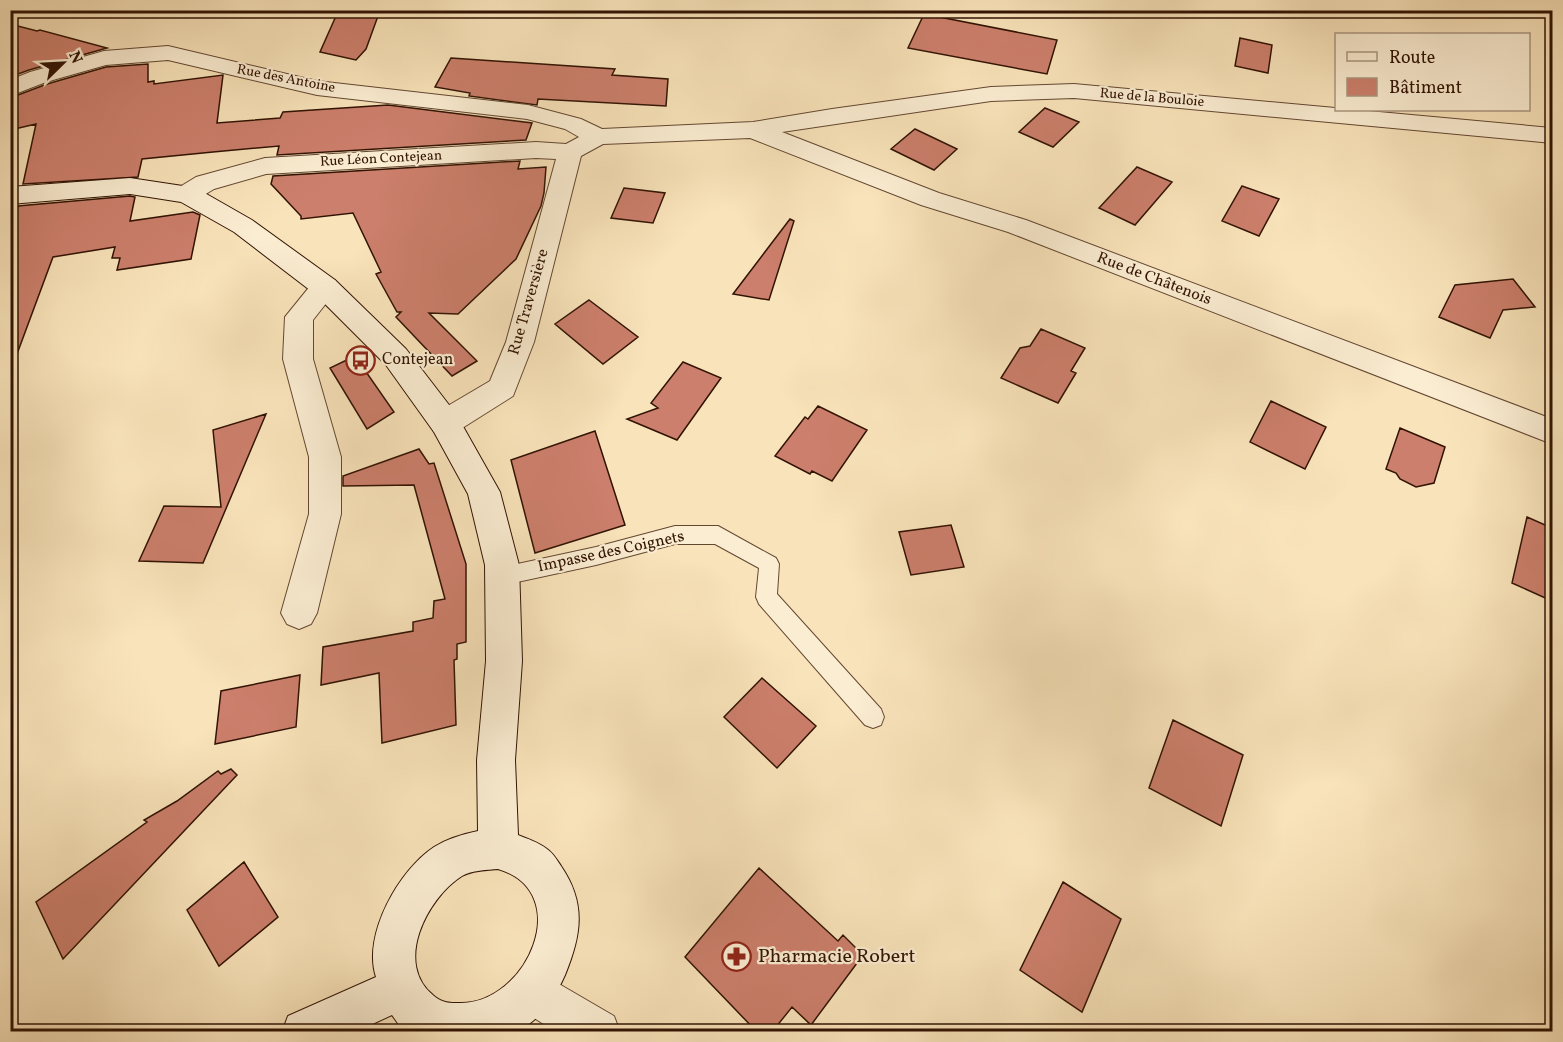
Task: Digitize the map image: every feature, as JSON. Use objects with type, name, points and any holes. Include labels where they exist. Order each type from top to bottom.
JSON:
[{"type":"street","name":"Rue des Antoine","points":[[10,89],[38,77],[104,57],[168,53],[317,88],[528,112],[573,124],[598,137]]},
{"type":"street","name":"Rue de la Bouloie","points":[[753,130],[832,116],[991,94],[1074,91],[1552,135]]},
{"type":"street","points":[[570,152],[598,137],[753,130]]},
{"type":"street","name":"Rue de Châtenois","points":[[753,130],[930,199],[1017,226],[1552,432]]},
{"type":"street","name":"Rue Léon Contejean","points":[[187,194],[205,183],[265,166],[536,150],[570,152]]},
{"type":"street","name":"Rue Traversière","points":[[445,423],[502,388],[520,342],[570,152]]},
{"type":"street","points":[[10,196],[130,186],[187,194],[243,226],[325,287],[396,357],[445,423],[484,492],[502,565],[504,661],[496,760],[498,849]]},
{"type":"street","points":[[299,613],[325,514],[325,457],[298,359],[299,317],[325,287]]},
{"type":"street","points":[[498,849],[520,855],[539,869],[552,888],[558,913],[557,940],[549,968],[532,992],[511,1012],[486,1024],[460,1028],[435,1022],[415,1009],[401,988],[395,961],[397,932],[408,904],[425,880],[447,862],[472,851],[498,849]]},
{"type":"street","points":[[304,1032],[401,988]]},
{"type":"street","points":[[532,992],[598,1032]]},
{"type":"lane","name":"Impasse des Coignets","points":[[503,576],[596,556],[675,535],[718,535],[769,564],[766,597],[873,717]]},
{"type":"building","points":[[924,14],[1057,40],[1047,74],[908,48]]},
{"type":"building","points":[[336,16],[378,16],[366,49],[356,60],[320,52]]},
{"type":"building","points":[[10,24],[40,30],[107,48],[10,77]]},
{"type":"building","points":[[1240,38],[1272,45],[1268,73],[1235,66]]},
{"type":"building","points":[[451,58],[615,69],[612,75],[668,79],[666,106],[538,99],[537,105],[469,96],[470,93],[435,87]]},
{"type":"building","points":[[148,64],[148,82],[154,81],[154,84],[223,75],[217,123],[280,118],[283,112],[388,105],[532,123],[526,140],[277,155],[279,146],[142,159],[138,177],[23,184],[36,124],[10,130],[10,98],[47,84],[106,67]]},
{"type":"building","points":[[1045,108],[1079,122],[1053,147],[1019,132]]},
{"type":"building","points":[[915,129],[957,149],[934,170],[891,149]]},
{"type":"building","points":[[520,161],[518,169],[546,167],[541,206],[516,259],[458,314],[429,313],[477,361],[452,376],[396,317],[401,312],[397,312],[376,274],[381,272],[353,213],[301,219],[301,216],[271,184],[273,176]]},
{"type":"building","points":[[1137,167],[1172,182],[1135,225],[1099,208]]},
{"type":"building","points":[[1242,186],[1279,199],[1259,236],[1222,221]]},
{"type":"building","points":[[624,188],[665,193],[653,223],[611,218]]},
{"type":"building","points":[[135,197],[130,221],[193,212],[200,215],[191,259],[117,270],[120,258],[112,258],[115,247],[53,257],[14,362],[10,361],[10,215],[16,215],[18,206]]},
{"type":"building","points":[[790,219],[794,221],[769,300],[733,294]]},
{"type":"building","points":[[1513,279],[1535,307],[1503,310],[1490,338],[1439,317],[1455,285]]},
{"type":"building","points":[[589,300],[638,337],[603,364],[555,324]]},
{"type":"building","points":[[1041,329],[1085,348],[1071,371],[1076,373],[1058,403],[1001,378],[1020,348],[1030,346]]},
{"type":"building","points":[[355,356],[394,412],[367,429],[330,368]]},
{"type":"building","points":[[683,362],[721,378],[677,440],[627,419],[658,408],[651,403]]},
{"type":"building","points":[[1271,401],[1326,427],[1305,469],[1250,442]]},
{"type":"building","points":[[818,406],[867,430],[832,481],[812,471],[810,474],[775,456],[805,417],[808,419]]},
{"type":"building","points":[[266,414],[203,563],[139,561],[164,506],[221,507],[213,430]]},
{"type":"building","points":[[1400,428],[1445,447],[1434,483],[1416,487],[1386,469]]},
{"type":"building","points":[[595,431],[625,525],[535,553],[511,460]]},
{"type":"building","points":[[419,449],[429,464],[434,463],[466,564],[466,642],[457,644],[457,659],[454,660],[456,725],[382,743],[379,673],[321,685],[323,647],[413,631],[413,622],[433,618],[434,601],[445,599],[414,485],[343,486],[343,476]]},
{"type":"building","points":[[1527,517],[1552,528],[1552,601],[1512,583]]},
{"type":"building","points":[[951,525],[964,567],[911,575],[899,532]]},
{"type":"building","points":[[300,675],[296,727],[215,744],[221,691]]},
{"type":"building","points":[[762,678],[816,726],[777,768],[724,717]]},
{"type":"building","points":[[1173,720],[1243,755],[1221,826],[1149,788]]},
{"type":"building","points":[[231,769],[237,775],[63,959],[36,902],[147,822],[144,820],[177,801],[218,771],[221,774]]},
{"type":"building","points":[[244,862],[278,917],[219,966],[187,910]]},
{"type":"building","points":[[759,868],[838,941],[843,935],[863,955],[811,1025],[792,1007],[772,1032],[757,1032],[685,957]]},
{"type":"building","points":[[1063,882],[1121,919],[1082,1012],[1020,970]]},
{"type":"place","name":"Contejean","points":[[361,360]]},
{"type":"place","name":"Pharmacie Robert","points":[[737,957]]}]
